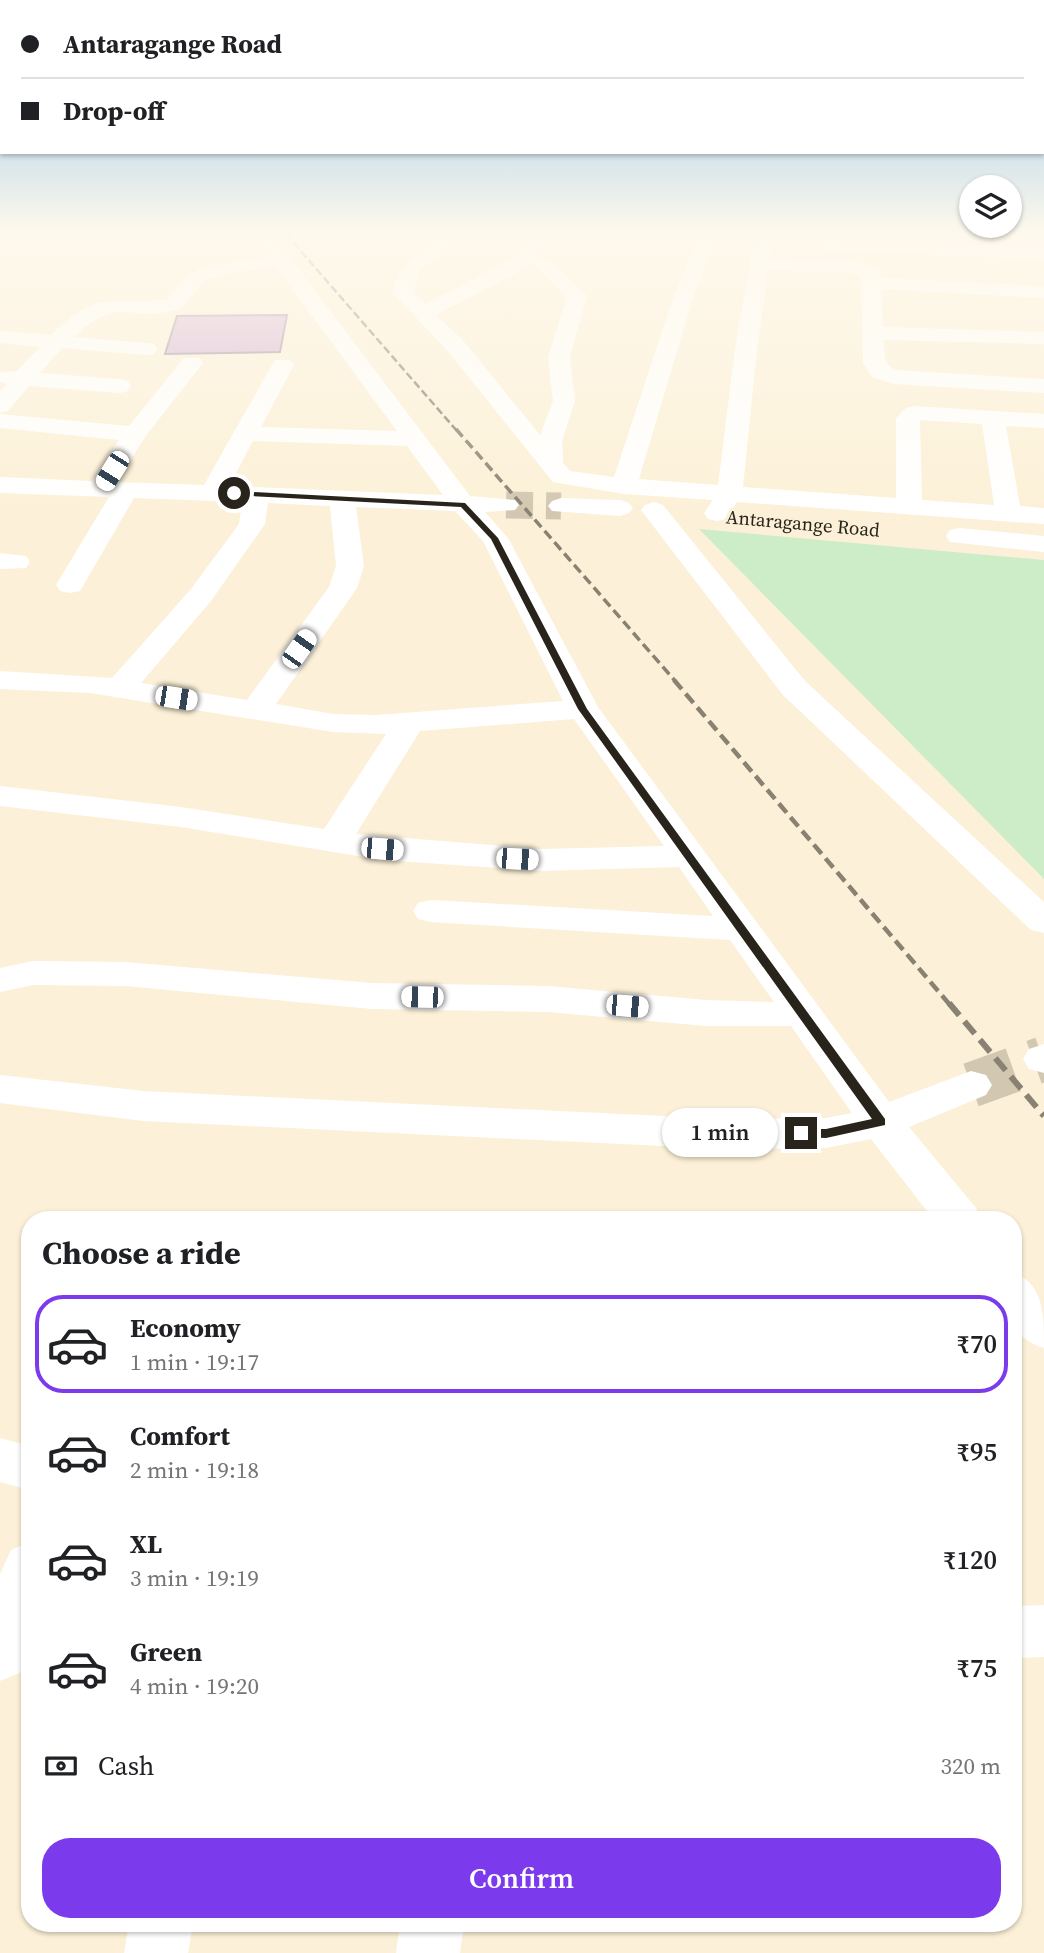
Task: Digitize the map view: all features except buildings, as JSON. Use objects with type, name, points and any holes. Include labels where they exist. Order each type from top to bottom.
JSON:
[{"type":"street","points":[[0,406],[57,341],[77,325]]},
{"type":"street","points":[[330,325],[463,504],[495,538],[583,709],[881,1122],[953,1211]]},
{"type":"street","points":[[436,325],[562,477],[723,504],[909,506],[1044,516]]},
{"type":"street","points":[[551,463],[550,441],[564,401],[559,358],[569,325]]},
{"type":"street","points":[[624,486],[674,325]]},
{"type":"street","points":[[723,504],[751,325]]},
{"type":"street","points":[[876,325],[874,363],[880,372],[894,377],[1039,385],[1042,421],[914,413],[908,418],[909,506]]},
{"type":"street","points":[[1007,325],[1012,337]]},
{"type":"street","points":[[874,333],[1044,338]]},
{"type":"street","points":[[982,336],[988,382]]},
{"type":"street","points":[[0,337],[146,349]]},
{"type":"street","points":[[69,585],[113,490],[135,434],[192,363]]},
{"type":"street","points":[[213,492],[283,365]]},
{"type":"street","points":[[0,377],[120,386]]},
{"type":"street","points":[[954,380],[961,415]]},
{"type":"street","points":[[993,418],[1008,513]]},
{"type":"street","points":[[0,421],[135,434]]},
{"type":"street","points":[[245,434],[416,439]]},
{"type":"street","points":[[0,485],[506,505]]},
{"type":"street","points":[[119,689],[201,595],[252,524],[256,494]]},
{"type":"street","points":[[256,710],[343,588],[350,566],[342,498]]},
{"type":"street","name":"Antaragange Road","points":[[561,506],[654,510],[723,504],[880,529]]},
{"type":"street","points":[[654,510],[793,688],[1044,922]]},
{"type":"street","points":[[935,534],[1044,544]]},
{"type":"street","points":[[0,664],[30,664]]},
{"type":"street","points":[[0,680],[78,683],[333,723],[376,725],[583,709]]},
{"type":"street","points":[[334,841],[409,723]]},
{"type":"street","points":[[0,796],[181,817],[382,849],[527,860],[689,856]]},
{"type":"street","points":[[431,911],[742,929]]},
{"type":"street","points":[[0,981],[33,973],[125,974],[372,996],[547,999],[706,1013],[778,1015],[803,1012]]},
{"type":"street","points":[[0,1089],[143,1106],[725,1134],[826,1133],[881,1122],[971,1085]]},
{"type":"street","points":[[1022,1301],[1044,1329]]},
{"type":"street","points":[[0,1460],[21,1466]]},
{"type":"street","points":[[0,1654],[21,1590]]},
{"type":"street","points":[[1022,1632],[1044,1631]]},
{"type":"street","points":[[156,1953],[160,1932]]},
{"type":"street","points":[[428,1953],[431,1932]]},
{"type":"green space","points":[[699,529],[1044,560],[1044,879]]},
{"type":"tunnel","points":[[506,505],[561,506]]},
{"type":"tunnel","points":[[971,1085],[1043,1059]]},
{"type":"railway","points":[[365,325],[457,431]]},
{"type":"railway","points":[[456,429],[676,682]]},
{"type":"railway","points":[[674,680],[950,1005]]},
{"type":"railway","points":[[949,1003],[1044,1116]]},
{"type":"route","points":[[234,493],[463,504],[495,538],[583,709],[881,1122],[826,1133],[801,1133]]}]
